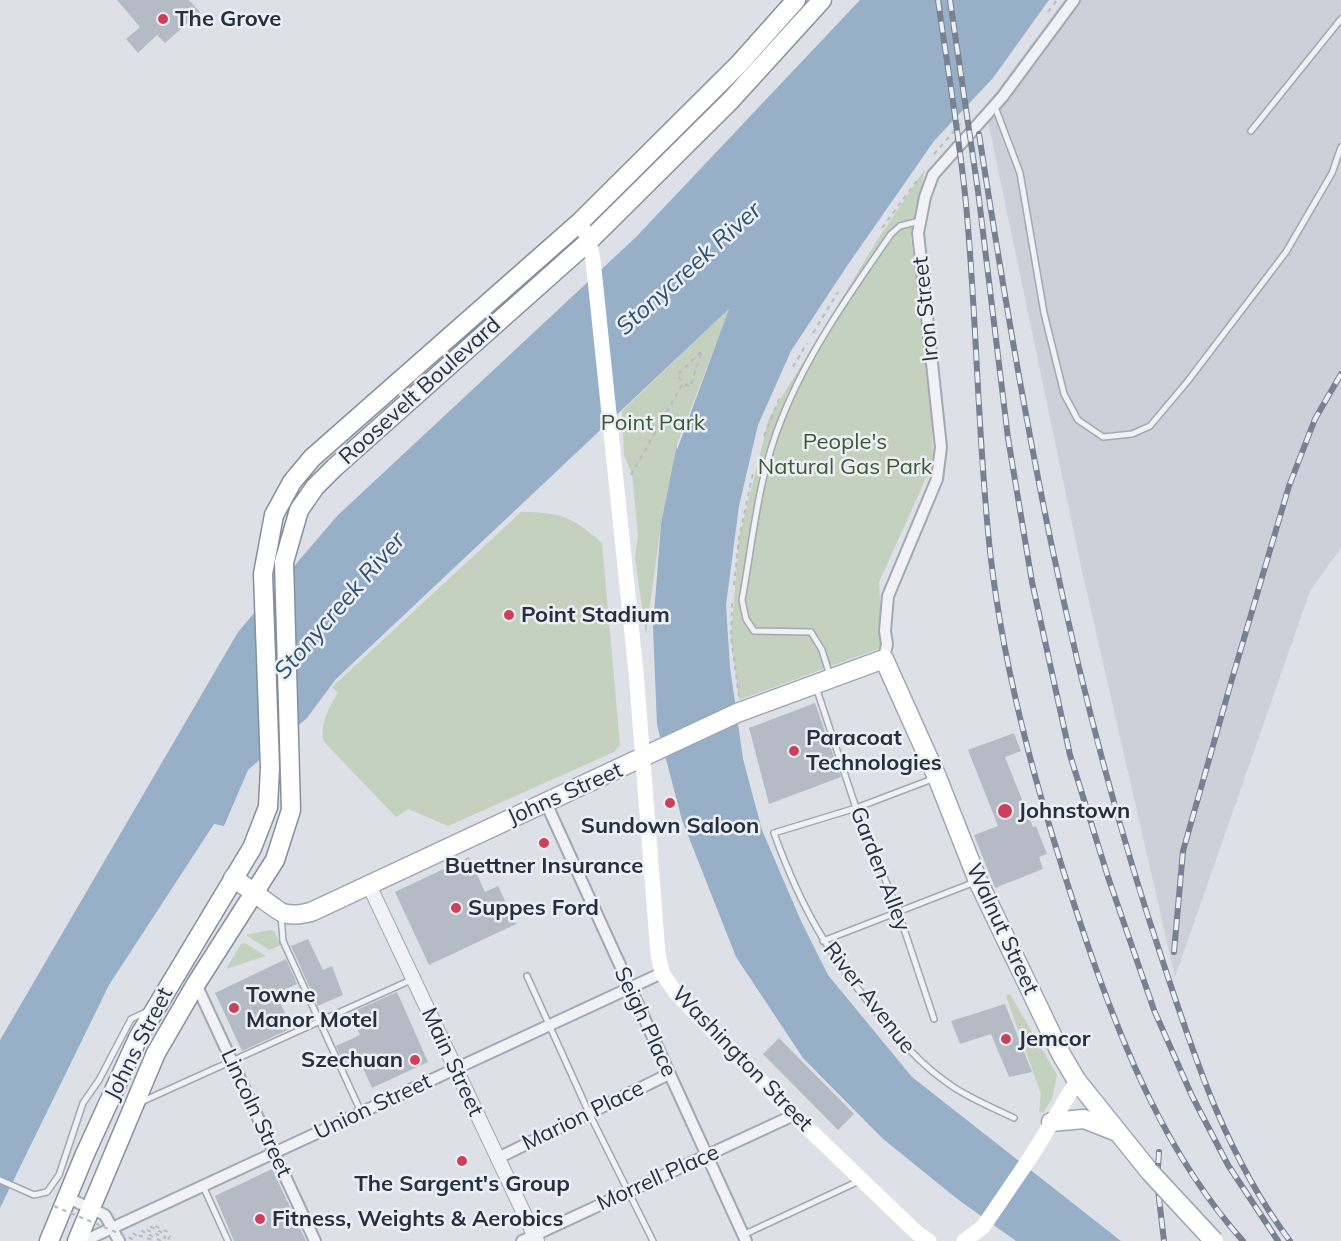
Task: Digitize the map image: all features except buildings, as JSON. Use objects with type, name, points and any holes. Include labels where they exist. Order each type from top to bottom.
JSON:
[{"type":"main road","name":"Roosevelt Boulevard","points":[[233,878],[252,848],[268,807],[270,768],[262,574],[274,515],[292,482],[312,458],[580,222],[739,64],[796,0]]},
{"type":"main road","name":"Roosevelt Boulevard","points":[[254,891],[275,860],[291,810],[284,562],[299,510],[315,487],[334,468],[589,241],[731,100],[822,0]]},
{"type":"main road","name":"Washington Street","points":[[580,222],[589,241],[592,260],[611,431],[658,954],[662,973],[676,993],[794,1115],[861,1180],[929,1241]]},
{"type":"main road","name":"Johns Street","points":[[281,913],[298,915],[311,912],[642,760],[738,713],[884,659]]},
{"type":"main road","name":"Walnut Street","points":[[884,659],[937,777],[978,881],[1061,1054],[1077,1081],[1150,1172],[1214,1241]]},
{"type":"main road","name":"Johns Street","points":[[49,1241],[61,1202],[156,1007],[233,878]]},
{"type":"main road","points":[[233,878],[254,891],[281,913]]},
{"type":"main road","name":"Johns Street","points":[[77,1241],[131,1106],[156,1053],[254,891]]},
{"type":"main road","points":[[964,1241],[983,1227],[1032,1155],[1077,1081]]},
{"type":"main road","points":[[1051,1122],[1084,1119],[1119,1133]]},
{"type":"street","name":"Iron Street","points":[[884,659],[887,644],[885,631],[888,596],[937,479],[941,447],[918,233],[933,175],[994,106],[1074,0]]},
{"type":"street","name":"Seigh Place","points":[[546,803],[745,1238]]},
{"type":"street","name":"Main Street","points":[[368,884],[498,1158],[531,1239]]},
{"type":"street","name":"Union Street","points":[[84,1241],[662,973]]},
{"type":"street","name":"Lincoln Street","points":[[196,984],[315,1241]]},
{"type":"street","name":"Marion Place","points":[[498,1158],[669,1074]]},
{"type":"street","name":"Morrell Place","points":[[531,1239],[794,1115]]},
{"type":"street","points":[[61,1202],[91,1208],[105,1215],[119,1241]]},
{"type":"lane","points":[[1251,131],[1341,19]]},
{"type":"lane","points":[[994,106],[1020,173],[1044,313],[1064,393],[1078,420],[1103,437],[1132,434],[1150,426],[1187,382],[1286,252],[1332,172],[1341,147]]},
{"type":"lane","name":"Garden Alley","points":[[920,221],[900,226],[891,234],[822,339],[782,418],[764,474],[742,600],[746,619],[754,631],[811,633],[822,650],[823,681],[856,808],[898,911],[934,1019]]},
{"type":"lane","points":[[856,808],[937,777]]},
{"type":"lane","name":"River Avenue","points":[[856,808],[774,833],[792,883],[823,941],[863,996],[925,1066],[951,1086],[1014,1118]]},
{"type":"lane","points":[[823,941],[978,881]]},
{"type":"lane","points":[[281,913],[283,941],[361,1112]]},
{"type":"lane","points":[[527,976],[548,1026],[653,1241]]},
{"type":"lane","points":[[131,1106],[413,979]]},
{"type":"lane","points":[[0,1180],[34,1195],[47,1192],[58,1175],[83,1103],[99,1080],[131,1018],[156,1007]]},
{"type":"lane","points":[[745,1238],[861,1180]]},
{"type":"lane","points":[[203,1186],[228,1241]]},
{"type":"path","points":[[1044,18],[1057,0]]},
{"type":"path","points":[[931,159],[937,149],[968,115]]},
{"type":"path","points":[[879,233],[918,178]]},
{"type":"path","points":[[793,369],[840,290]]},
{"type":"path","points":[[702,351],[690,387],[683,383],[677,375],[702,351]]},
{"type":"path","points":[[618,499],[683,383]]},
{"type":"path","points":[[763,441],[769,418],[783,388]]},
{"type":"path","points":[[733,591],[739,538],[756,463]]},
{"type":"path","points":[[732,602],[731,637],[738,713]]},
{"type":"path","points":[[61,1202],[137,1239],[138,1235],[155,1241]]},
{"type":"path","points":[[161,1241],[142,1231],[145,1229],[165,1238],[165,1234],[151,1227],[153,1225],[168,1232],[170,1236],[167,1241]]},
{"type":"shaded area","points":[[1064,0],[1341,0],[1341,548],[1310,591],[1175,977],[1082,571],[985,107]]},
{"type":"green space","name":"People's Natural Gas Park","points":[[925,169],[911,239],[931,385],[933,463],[879,582],[883,647],[739,700],[731,637],[739,538],[769,418],[878,239]]},
{"type":"green space","name":"Point Park","points":[[730,308],[677,444],[661,524],[646,635],[635,558],[638,535],[632,474],[624,455],[622,411]]},
{"type":"green space","name":"Point Stadium","points":[[521,512],[546,513],[565,518],[583,527],[602,543],[620,745],[614,752],[448,826],[408,809],[396,817],[324,742],[324,723],[328,710],[338,693],[332,687]]},
{"type":"green space","points":[[274,931],[281,945],[269,950],[246,935]]},
{"type":"green space","points":[[245,943],[266,956],[226,969],[241,944]]},
{"type":"green space","points":[[1010,994],[1057,1075],[1052,1099],[1043,1113],[1039,1112],[1041,1094],[1006,996]]},
{"type":"water","name":"Stonycreek River","points":[[860,0],[1049,0],[993,78],[934,141],[847,266],[791,351],[758,425],[739,506],[726,605],[730,667],[743,759],[762,830],[801,921],[828,975],[912,1077],[1121,1241],[1016,1241],[956,1198],[882,1138],[803,1058],[736,957],[682,820],[657,725],[653,627],[661,524],[677,444],[677,450],[729,309],[336,679],[307,718],[248,770],[224,826],[214,824],[109,985],[0,1208],[0,1040],[238,632],[337,516],[636,237]]},
{"type":"railway","points":[[938,0],[965,194],[990,551],[1005,651],[1028,750],[1087,943],[1132,1061],[1170,1137],[1192,1173],[1243,1241]]},
{"type":"railway","points":[[950,0],[978,191],[1008,438],[1032,582],[1070,755],[1108,877],[1154,1010],[1192,1096],[1228,1165],[1278,1241]]},
{"type":"railway","points":[[979,134],[1032,448],[1076,655],[1102,758],[1131,861],[1175,998],[1215,1107],[1248,1176],[1290,1241]]},
{"type":"railway","points":[[1174,952],[1183,851],[1232,679],[1289,486],[1315,419],[1341,374]]},
{"type":"railway","points":[[1159,1152],[1157,1181],[1164,1241]]},
{"type":"place","name":"The Grove","points":[[163,19]]},
{"type":"place","name":"Point Stadium","points":[[509,615]]},
{"type":"place","name":"Paracoat Technologies","points":[[794,751]]},
{"type":"place","name":"Sundown Saloon","points":[[670,803]]},
{"type":"place","name":"Johnstown","points":[[1005,811]]},
{"type":"place","name":"Buettner Insurance","points":[[544,843]]},
{"type":"place","name":"Suppes Ford","points":[[456,908]]},
{"type":"place","name":"Towne Manor Motel","points":[[234,1008]]},
{"type":"place","name":"Jemcor","points":[[1006,1039]]},
{"type":"place","name":"Szechuan","points":[[415,1060]]},
{"type":"place","name":"The Sargent's Group","points":[[462,1161]]},
{"type":"place","name":"Fitness, Weights & Aerobics","points":[[260,1219]]}]
